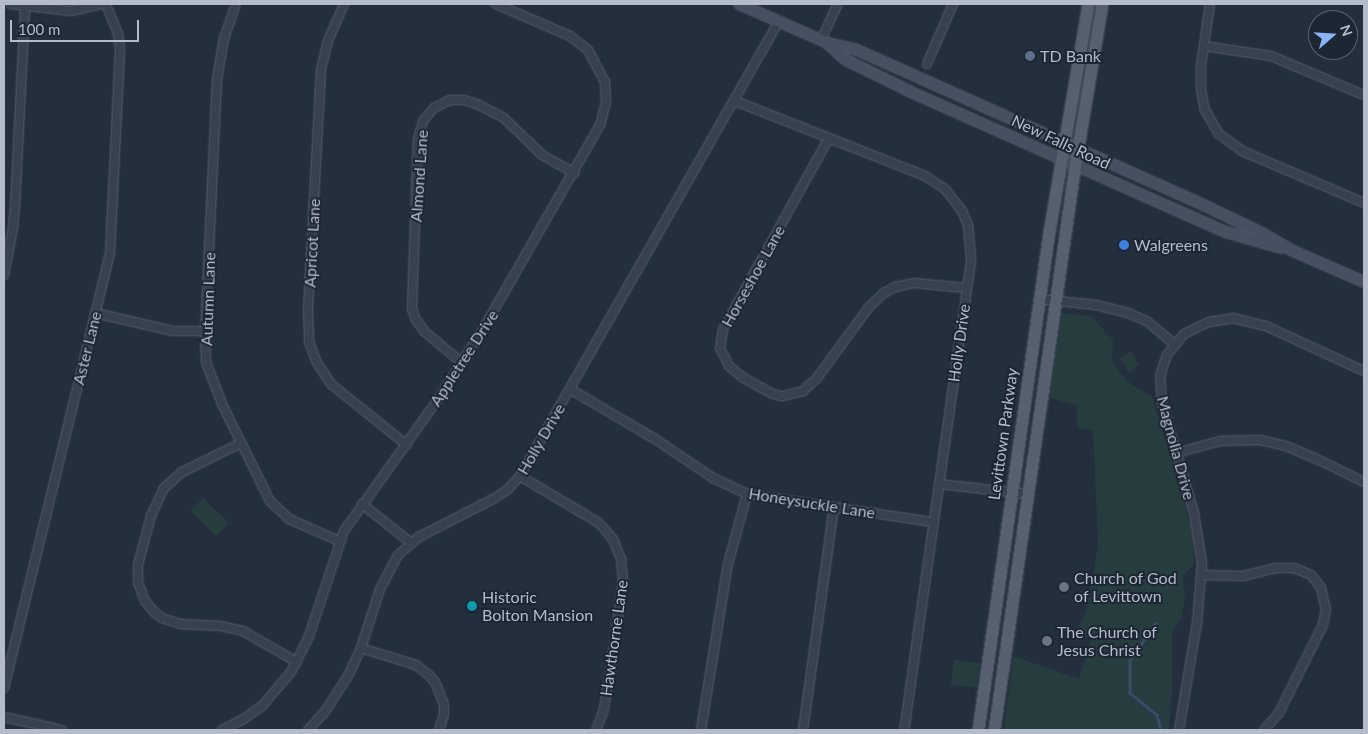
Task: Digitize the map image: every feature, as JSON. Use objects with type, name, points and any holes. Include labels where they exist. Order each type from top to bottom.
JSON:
[{"type":"main road","name":"New Falls Road","points":[[739,4],[824,41],[855,49],[1193,200],[1262,233],[1291,250],[1364,282]]},
{"type":"main road","name":"Levittown Parkway","points":[[978,730],[1039,299],[1088,4]]},
{"type":"main road","name":"Levittown Parkway","points":[[994,730],[1075,165],[1102,4]]},
{"type":"main road","name":"New Falls Road","points":[[824,41],[846,60],[870,72],[1075,165],[1226,232],[1291,250]]},
{"type":"street","points":[[10,4],[71,11],[102,4]]},
{"type":"street","name":"Aster Lane","points":[[4,688],[96,313],[110,245],[120,62],[118,34],[106,4]]},
{"type":"street","name":"Autumn Lane","points":[[236,4],[224,38],[217,80],[205,331],[206,362],[211,378],[241,443],[263,487],[280,512],[302,527],[340,541]]},
{"type":"street","name":"Apricot Lane","points":[[344,4],[328,42],[321,70],[308,308],[309,342],[317,363],[331,384],[406,445]]},
{"type":"street","name":"Appletree Drive","points":[[226,729],[262,706],[276,692],[298,662],[308,639],[340,541],[362,504],[406,445],[462,362],[502,297],[600,125],[606,102],[605,82],[593,57],[577,41],[496,4]]},
{"type":"street","points":[[516,12],[519,4]]},
{"type":"street","points":[[824,41],[838,4]]},
{"type":"street","points":[[927,64],[953,4]]},
{"type":"street","points":[[1210,4],[1200,77],[1204,106],[1210,123],[1219,134],[1242,150],[1364,202]]},
{"type":"street","points":[[4,275],[15,206],[25,6]]},
{"type":"street","name":"Holly Drive","points":[[308,730],[334,701],[348,676],[361,648],[380,589],[390,567],[410,542],[495,498],[507,490],[520,476],[779,21]]},
{"type":"street","points":[[1204,46],[1272,56],[1364,95]]},
{"type":"street","name":"Almond Lane","points":[[462,362],[425,332],[416,320],[412,309],[418,139],[423,122],[434,108],[450,100],[464,100],[479,105],[504,118],[542,155],[574,173]]},
{"type":"street","name":"Holly Drive","points":[[735,101],[925,176],[945,189],[962,211],[968,225],[972,252],[904,730]]},
{"type":"street","name":"Horseshoe Lane","points":[[829,138],[723,330],[720,348],[729,366],[742,377],[773,394],[782,396],[798,393],[810,386],[817,378],[869,307],[884,293],[914,283],[967,288]]},
{"type":"street","points":[[1039,299],[1096,305],[1128,313],[1153,326],[1174,344]]},
{"type":"street","points":[[96,313],[173,331],[205,331]]},
{"type":"street","name":"Magnolia Drive","points":[[1179,730],[1197,623],[1202,575],[1200,540],[1194,513],[1162,403],[1160,385],[1162,366],[1174,344],[1184,334],[1209,322],[1226,319],[1245,320],[1296,339],[1364,371]]},
{"type":"street","name":"Honeysuckle Lane","points":[[570,388],[655,439],[713,478],[747,494],[933,522]]},
{"type":"street","points":[[1176,453],[1220,441],[1260,440],[1286,446],[1364,482]]},
{"type":"street","points":[[241,443],[182,472],[164,488],[151,516],[138,565],[140,587],[145,601],[153,612],[172,622],[221,626],[243,631],[298,662]]},
{"type":"street","name":"Hawthorne Lane","points":[[520,476],[599,523],[613,539],[621,559],[622,594],[603,712],[596,730]]},
{"type":"street","points":[[939,484],[1027,494]]},
{"type":"street","points":[[702,730],[728,564],[747,494]]},
{"type":"street","points":[[362,504],[410,542]]},
{"type":"street","points":[[803,730],[834,508]]},
{"type":"street","points":[[1202,575],[1243,576],[1275,568],[1294,568],[1311,575],[1321,588],[1326,609],[1323,625],[1283,705],[1264,730]]},
{"type":"street","points":[[361,648],[416,665],[430,676],[436,684],[444,705],[439,730]]},
{"type":"street","points":[[4,717],[62,730]]},
{"type":"green space","points":[[1061,313],[1091,316],[1113,340],[1112,361],[1127,381],[1152,397],[1181,490],[1193,537],[1194,564],[1183,576],[1185,595],[1182,617],[1172,633],[1172,693],[1169,730],[1004,730],[1013,656],[1079,679],[1092,638],[1073,636],[1086,612],[1098,546],[1093,430],[1077,428],[1077,405],[1050,398]]},
{"type":"green space","points":[[1131,351],[1139,365],[1129,373],[1119,358]]},
{"type":"green space","points":[[203,498],[229,523],[216,536],[190,511]]},
{"type":"green space","points":[[954,660],[980,663],[977,688],[951,685]]},
{"type":"waterway","points":[[1156,623],[1130,661],[1130,693],[1157,715],[1161,730]]},
{"type":"place","name":"TD Bank","points":[[1030,56]]},
{"type":"place","name":"Walgreens","points":[[1124,245]]},
{"type":"place","name":"Church of God of Levittown","points":[[1064,587]]},
{"type":"place","name":"Historic Bolton Mansion","points":[[472,606]]},
{"type":"place","name":"The Church of Jesus Christ","points":[[1047,641]]}]
